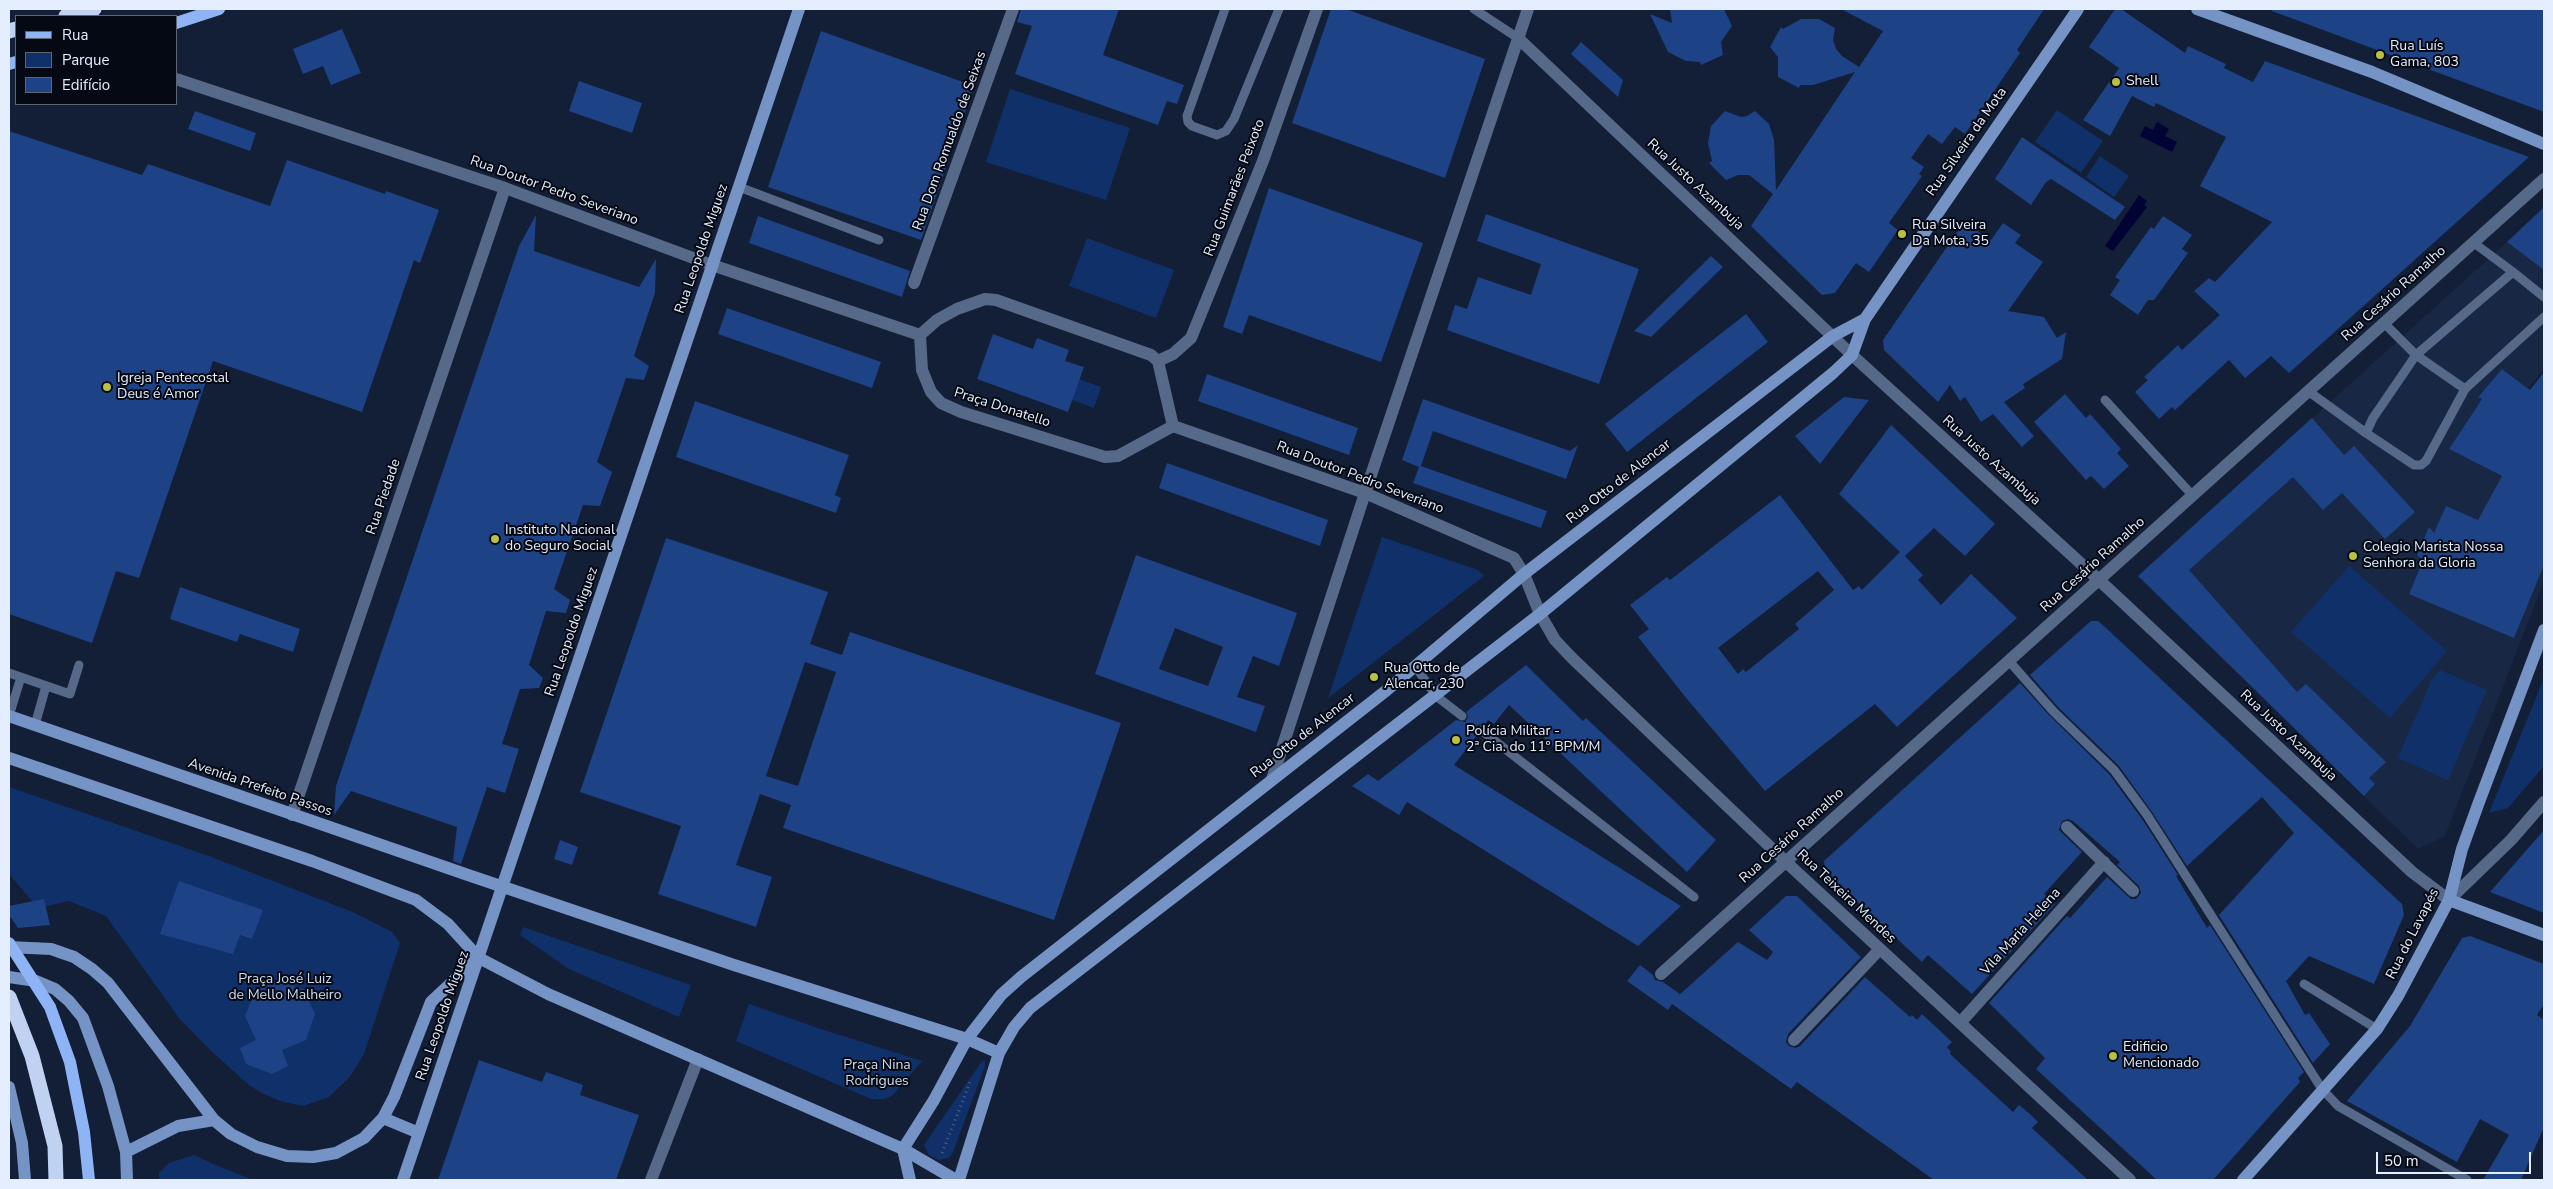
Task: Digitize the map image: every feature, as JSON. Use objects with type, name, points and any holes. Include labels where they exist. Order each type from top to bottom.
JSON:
[{"type":"highway","points":[[70,15],[94,9]]},
{"type":"highway","points":[[9,997],[32,1056],[55,1146],[56,1180]]},
{"type":"main road","points":[[178,22],[219,9]]},
{"type":"main road","name":"Rua Leopoldo Miguez","points":[[403,1180],[799,9]]},
{"type":"main road","name":"Rua Silveira da Mota","points":[[1852,355],[1865,319],[2078,9]]},
{"type":"main road","points":[[2197,9],[2372,72],[2544,144]]},
{"type":"main road","name":"Rua Silveira da Mota","points":[[1833,336],[1865,319]]},
{"type":"main road","name":"Rua Otto de Alencar","points":[[903,1150],[967,1039],[1002,995],[1022,977],[1415,666],[1524,574],[1833,336]]},
{"type":"main road","points":[[9,758],[241,837],[416,900],[448,924],[478,958],[548,994],[903,1150],[958,1180],[1000,1053],[1014,1027],[1030,1008],[1540,614],[1833,373],[1852,355]]},
{"type":"main road","name":"Rua do Lavapés","points":[[2244,1180],[2377,1029],[2398,996],[2449,900],[2472,820],[2544,630]]},
{"type":"main road","name":"Avenida Prefeito Passos","points":[[9,716],[292,815],[502,885]]},
{"type":"main road","points":[[502,885],[734,964],[967,1039],[1000,1053]]},
{"type":"main road","points":[[2449,900],[2544,935]]},
{"type":"main road","points":[[9,943],[50,1007],[70,1062],[84,1132],[89,1180]]},
{"type":"main road","points":[[9,947],[51,948],[74,957],[92,969],[108,983],[214,1120],[231,1134],[257,1147],[287,1156],[313,1158],[336,1153],[364,1138],[383,1118],[394,1097],[432,1002],[478,958]]},
{"type":"main road","points":[[9,976],[36,980],[55,989],[69,1001],[83,1018],[108,1086],[126,1152],[126,1180]]},
{"type":"main road","points":[[9,1087],[22,1143],[25,1180]]},
{"type":"main road","points":[[383,1118],[419,1133]]},
{"type":"main road","points":[[126,1152],[178,1126],[214,1120]]},
{"type":"main road","points":[[903,1150],[910,1180]]},
{"type":"street","name":"Rua Dom Romualdo de Seixas","points":[[914,283],[1013,9]]},
{"type":"street","name":"Rua Guimarães Peixoto","points":[[1158,362],[1173,354],[1191,338],[1263,162],[1317,9]]},
{"type":"street","points":[[1272,779],[1365,493],[1528,9]]},
{"type":"street","name":"Rua Justo Azambuja","points":[[1518,38],[1852,355],[2099,580],[2412,872],[2449,900]]},
{"type":"street","name":"Rua Doutor Pedro Severiano","points":[[178,80],[505,188],[712,265],[920,335]]},
{"type":"street","name":"Rua Cesário Ramalho","points":[[1661,974],[2544,179]]},
{"type":"street","name":"Rua Piedade","points":[[292,815],[505,188]]},
{"type":"street","points":[[920,335],[937,320],[957,309],[985,299],[996,300],[1140,349],[1158,362],[1173,426]]},
{"type":"street","name":"Praça Donatello","points":[[920,335],[922,370],[931,392],[941,403],[961,412],[1105,457],[1118,456],[1173,426]]},
{"type":"street","name":"Rua Doutor Pedro Severiano","points":[[1173,426],[1365,493],[1507,553],[1519,564],[1524,574]]},
{"type":"street","name":"Rua Teixeira Mendes","points":[[1524,574],[1540,614],[1555,640],[1572,658],[1786,862],[2130,1180]]},
{"type":"street","points":[[2449,900],[2511,840],[2544,802]]},
{"type":"street","points":[[2067,827],[2133,891]]},
{"type":"street","name":"Vila Maria Helena","points":[[1960,1023],[2104,862]]},
{"type":"street","points":[[1794,1040],[1880,949]]},
{"type":"street","points":[[651,1180],[698,1059]]},
{"type":"lane","points":[[1225,9],[1187,116],[1188,122],[1192,126],[1217,135],[1226,131],[1234,119],[1278,9]]},
{"type":"lane","points":[[1474,9],[1518,38]]},
{"type":"lane","points":[[739,187],[879,240]]},
{"type":"lane","points":[[2474,243],[2544,297]]},
{"type":"lane","points":[[2366,432],[2373,418],[2416,354],[2514,272]]},
{"type":"lane","points":[[2308,391],[2414,465],[2421,465],[2426,461],[2465,389],[2544,317]]},
{"type":"lane","points":[[2384,323],[2416,354],[2465,389]]},
{"type":"lane","points":[[2105,400],[2192,496]]},
{"type":"lane","points":[[2009,661],[2053,712],[2114,770],[2147,815],[2322,1090],[2338,1106],[2467,1180]]},
{"type":"lane","points":[[9,672],[70,694],[80,665]]},
{"type":"lane","points":[[1415,666],[1436,696],[1462,716]]},
{"type":"lane","points":[[9,716],[21,677]]},
{"type":"lane","points":[[35,725],[46,686]]},
{"type":"lane","points":[[1481,730],[1694,897]]},
{"type":"lane","points":[[2304,984],[2377,1029]]},
{"type":"path","points":[[939,1170],[944,1144],[974,1075]]},
{"type":"shaded area","points":[[2157,122],[2169,129],[2165,136],[2177,142],[2172,152],[2140,136],[2145,126],[2153,130]]},
{"type":"shaded area","points":[[2139,195],[2147,201],[2144,205],[2147,207],[2113,251],[2105,246]]},
{"type":"shaded area","name":"Colegio Marista Nossa Senhora da Gloria","points":[[2507,242],[2544,269],[2544,369],[2528,388],[2502,369],[2478,396],[2482,399],[2449,449],[2502,476],[2487,505],[2544,535],[2544,581],[2445,836],[2418,849],[2138,576]]},
{"type":"green space","points":[[1010,89],[1130,128],[1106,200],[986,162]]},
{"type":"green space","points":[[2057,110],[2103,141],[2081,173],[2035,142]]},
{"type":"green space","points":[[2100,156],[2129,176],[2114,197],[2086,177]]},
{"type":"green space","points":[[1087,238],[1174,270],[1156,318],[1069,286]]},
{"type":"green space","points":[[1001,350],[1101,387],[1094,408],[993,371]]},
{"type":"green space","points":[[1382,537],[1478,570],[1484,576],[1328,698]]},
{"type":"green space","points":[[2349,566],[2447,651],[2390,718],[2291,632]]},
{"type":"green space","points":[[2440,670],[2487,690],[2448,780],[2398,758],[2432,679]]},
{"type":"green space","points":[[2544,678],[2544,766],[2508,808],[2489,813]]},
{"type":"green space","name":"Praça José Luiz de Mello Malheiro","points":[[9,787],[209,856],[355,913],[392,932],[400,943],[364,1054],[349,1078],[329,1097],[303,1106],[280,1101],[262,1093],[250,1086],[210,1050],[179,1018],[106,916],[69,901],[38,908],[9,874]]},
{"type":"green space","points":[[523,927],[691,985],[679,1017],[569,969],[520,935]]},
{"type":"green space","name":"Praça Nina Rodrigues","points":[[749,1004],[922,1061],[892,1096],[884,1099],[871,1099],[736,1041]]},
{"type":"green space","points":[[982,1061],[985,1062],[985,1066],[953,1152],[949,1158],[939,1160],[929,1155],[924,1145]]},
{"type":"green space","points":[[194,1155],[253,1180],[159,1180],[159,1173],[169,1163]]},
{"type":"building","points":[[1021,9],[1119,9],[1103,55],[1184,85],[1177,104],[1167,101],[1158,125],[1015,74],[1032,26],[1017,22]]},
{"type":"building","points":[[1331,9],[1346,9],[1485,59],[1445,178],[1292,123]]},
{"type":"building","points":[[1670,9],[1724,9],[1732,26],[1721,42],[1723,55],[1701,65],[1700,62],[1686,61],[1668,52],[1650,14],[1672,23]]},
{"type":"building","points":[[1841,9],[2044,9],[2017,50],[2020,53],[1965,134],[1955,127],[1942,144],[1928,134],[1911,158],[1924,167],[1919,174],[1922,176],[1889,223],[1898,230],[1869,272],[1856,263],[1835,293],[1822,295],[1751,226],[1773,194],[1749,175],[1738,175],[1726,180],[1709,163],[1712,161],[1708,143],[1711,126],[1725,111],[1741,117],[1755,111],[1769,124],[1774,140],[1776,190],[1855,72],[1813,85],[1800,85],[1799,88],[1778,77],[1778,57],[1770,47],[1781,27],[1783,29],[1801,19],[1819,19],[1835,28],[1833,40],[1836,49],[1842,56],[1859,67],[1883,31]]},
{"type":"building","points":[[2115,9],[2121,9],[2185,53],[2188,46],[2226,64],[2224,68],[2253,82],[2265,61],[2529,157],[2289,373],[2271,356],[2245,378],[2229,360],[2175,410],[2172,407],[2159,419],[2135,392],[2148,380],[2144,377],[2178,345],[2182,350],[2220,315],[2194,291],[2209,278],[2215,282],[2272,222],[2200,186],[2226,137],[2156,103],[2154,107],[2132,96],[2110,136],[2083,120],[2119,68],[2089,47]]},
{"type":"building","points":[[2272,9],[2544,9],[2544,112],[2272,11]]},
{"type":"building","points":[[342,29],[361,73],[331,85],[323,66],[303,74],[293,49]]},
{"type":"building","points":[[821,31],[974,86],[921,240],[768,187]]},
{"type":"building","points":[[1581,42],[1623,80],[1618,97],[1571,54]]},
{"type":"building","points":[[579,81],[642,103],[632,133],[569,111]]},
{"type":"building","points":[[195,111],[256,133],[250,151],[188,129]]},
{"type":"building","name":"Igreja Pentecostal Deus é Amor","points":[[9,131],[142,175],[148,164],[270,206],[287,160],[385,194],[386,191],[439,210],[420,263],[414,260],[362,412],[213,361],[139,578],[116,571],[92,643],[9,614]]},
{"type":"building","points":[[2022,137],[2125,207],[2115,220],[2051,179],[2046,182],[2031,205],[1995,179]]},
{"type":"building","points":[[1269,188],[1423,243],[1381,362],[1249,315],[1242,334],[1223,327]]},
{"type":"building","points":[[2544,207],[2544,270],[2507,242]]},
{"type":"building","points":[[1486,214],[1639,269],[1599,384],[1447,330],[1455,305],[1467,309],[1478,277],[1531,295],[1541,264],[1477,241]]},
{"type":"building","points":[[536,215],[534,251],[639,287],[656,259],[655,293],[634,356],[649,366],[644,380],[626,378],[597,462],[612,472],[600,506],[583,505],[554,589],[570,600],[566,613],[546,611],[529,665],[543,678],[539,688],[520,689],[502,744],[519,749],[505,793],[487,787],[461,864],[453,861],[457,827],[351,791],[334,815],[336,786],[519,246]]},
{"type":"building","points":[[758,216],[910,271],[902,297],[749,243]]},
{"type":"building","points":[[2163,216],[2192,235],[2182,249],[2188,253],[2154,300],[2148,300],[2138,315],[2110,295],[2120,280],[2115,277],[2151,227],[2154,229]]},
{"type":"building","points":[[1964,222],[1991,240],[2003,223],[2021,235],[2015,243],[2043,262],[2008,311],[2044,317],[2057,338],[2066,332],[2062,359],[2023,384],[2025,388],[2004,402],[2034,436],[2022,447],[1993,414],[1981,422],[1965,397],[1960,401],[1950,385],[1938,402],[1884,350],[1883,340]]},
{"type":"building","points":[[1711,256],[1723,267],[1651,337],[1634,331]]},
{"type":"building","points":[[727,308],[881,362],[872,388],[718,334]]},
{"type":"building","points":[[1746,314],[1768,342],[1627,452],[1605,424]]},
{"type":"building","points":[[993,334],[1033,349],[1037,338],[1069,350],[1065,361],[1084,367],[1068,412],[977,379]]},
{"type":"building","points":[[2502,369],[2530,390],[2544,372],[2544,565],[2514,638],[2409,594],[2423,561],[2417,555],[2429,527],[2434,533],[2446,506],[2478,520],[2502,476],[2449,449],[2482,399],[2478,397]]},
{"type":"building","points":[[1207,374],[1358,428],[1349,455],[1198,401]]},
{"type":"building","points":[[2065,394],[2086,418],[2090,414],[2121,449],[2117,453],[2129,466],[2104,489],[2091,476],[2086,480],[2034,422]]},
{"type":"building","points":[[1844,397],[1869,400],[1820,464],[1795,436]]},
{"type":"building","points":[[1423,399],[1570,451],[1578,445],[1566,479],[1433,431],[1421,466],[1547,511],[1541,528],[1413,483],[1419,467],[1402,460]]},
{"type":"building","points":[[695,401],[849,455],[835,495],[841,498],[836,513],[676,457]]},
{"type":"building","points":[[2312,418],[2344,455],[2354,446],[2415,512],[2385,539],[2342,493],[2323,510],[2293,477],[2189,570],[2297,692],[2306,684],[2386,762],[2369,778],[2375,784],[2364,796],[2138,576]]},
{"type":"building","points":[[1891,425],[1995,524],[1965,556],[1934,528],[1905,556],[1923,575],[1918,580],[1941,605],[1971,574],[2017,618],[1897,727],[1875,704],[1765,791],[1687,699],[1638,637],[1649,629],[1630,605],[1667,577],[1670,580],[1780,495],[1853,590],[1859,586],[1862,590],[1900,552],[1839,494]],"holes":[[[1818,571],[1834,590],[1795,624],[1799,629],[1746,672],[1743,669],[1738,674],[1718,648]]]},
{"type":"building","points":[[1167,463],[1328,520],[1320,546],[1159,488]]},
{"type":"building","points":[[666,538],[828,592],[810,644],[842,655],[850,632],[1121,723],[1054,920],[783,828],[791,805],[760,794],[736,865],[772,877],[756,927],[658,894],[681,826],[580,792]],"holes":[[[805,662],[836,672],[798,786],[766,776]]]},
{"type":"building","points":[[1136,555],[1297,613],[1279,666],[1253,656],[1237,697],[1265,706],[1256,732],[1095,674]],"holes":[[[1175,628],[1223,647],[1208,686],[1159,669]]]},
{"type":"building","points":[[180,587],[300,629],[293,652],[240,634],[237,642],[170,619]]},
{"type":"building","points":[[2091,621],[2098,621],[2105,627],[2402,904],[2404,915],[2374,984],[2309,956],[2286,981],[2305,1015],[2309,1013],[2330,1044],[2313,1063],[2219,915],[2294,833],[2262,797],[2187,866],[2119,766],[2058,707],[2030,675]]},
{"type":"building","points":[[1526,665],[1583,721],[1586,718],[1716,840],[1687,872],[1509,705],[1494,724],[1488,720],[1485,725],[1479,724],[1476,727],[1477,735],[1454,765],[1681,906],[1638,946],[1407,802],[1399,815],[1352,786],[1368,774],[1378,781],[1456,720],[1465,722],[1468,717],[1466,712]]},
{"type":"building","points":[[2020,683],[2049,715],[2109,774],[2142,819],[2178,875],[2176,876],[2207,928],[2210,925],[2304,1072],[2298,1078],[2300,1082],[2213,1180],[2157,1180],[2036,1069],[2045,1058],[1989,1003],[2067,916],[2070,918],[2107,877],[2131,899],[2136,899],[2141,893],[2139,886],[2117,865],[2120,862],[2073,821],[2068,819],[2062,821],[2059,830],[2082,852],[2044,894],[2055,904],[1972,994],[1928,955],[1922,962],[1825,872],[1824,861]]},
{"type":"building","points":[[2544,830],[2544,913],[2490,892]]},
{"type":"building","points":[[560,840],[578,847],[572,865],[554,859]]},
{"type":"building","points":[[179,881],[263,910],[252,939],[240,935],[233,954],[160,934]]},
{"type":"building","points":[[1786,896],[1797,896],[1861,957],[1788,1034],[1786,1042],[1789,1046],[1796,1048],[1800,1046],[1865,977],[1910,1017],[1912,1015],[1917,1020],[1922,1014],[1952,1042],[1947,1047],[1951,1052],[1950,1054],[2013,1112],[2019,1105],[2031,1115],[2038,1122],[2032,1128],[2088,1180],[1934,1180],[1797,1082],[1791,1089],[1672,1004],[1668,1010],[1627,981],[1640,965],[1653,975],[1655,980],[1663,982],[1680,994],[1678,996],[1738,942],[1767,960],[1773,952],[1749,930]]},
{"type":"building","points":[[44,899],[50,925],[18,928],[9,915],[9,906]]},
{"type":"building","points":[[2470,936],[2544,964],[2544,1004],[2537,1015],[2544,1020],[2544,1127],[2521,1180],[2483,1180],[2509,1135],[2480,1119],[2457,1162],[2347,1101],[2410,1026],[2462,938]]},
{"type":"building","points":[[279,980],[304,990],[315,1014],[306,1040],[282,1050],[288,1066],[272,1074],[246,1064],[240,1048],[256,1040],[245,1016],[255,991]]},
{"type":"building","points":[[479,1060],[542,1082],[546,1072],[583,1085],[580,1095],[639,1115],[616,1180],[438,1180]]},
{"type":"place","name":"Rua Luís Gama, 803","points":[[2380,55]]},
{"type":"place","name":"Shell","points":[[2116,82]]},
{"type":"place","name":"Rua Silveira Da Mota, 35","points":[[1902,234]]},
{"type":"place","name":"Igreja Pentecostal Deus é Amor","points":[[107,387]]},
{"type":"place","name":"Instituto Nacional do Seguro Social","points":[[495,539]]},
{"type":"place","name":"Colegio Marista Nossa Senhora da Gloria","points":[[2353,556]]},
{"type":"place","name":"Rua Otto de Alencar, 230","points":[[1374,677]]},
{"type":"place","name":"Polícia Militar - 2ª Cia. do 11º BPM/M","points":[[1456,740]]},
{"type":"place","name":"Edificio Mencionado","points":[[2113,1056]]}]
